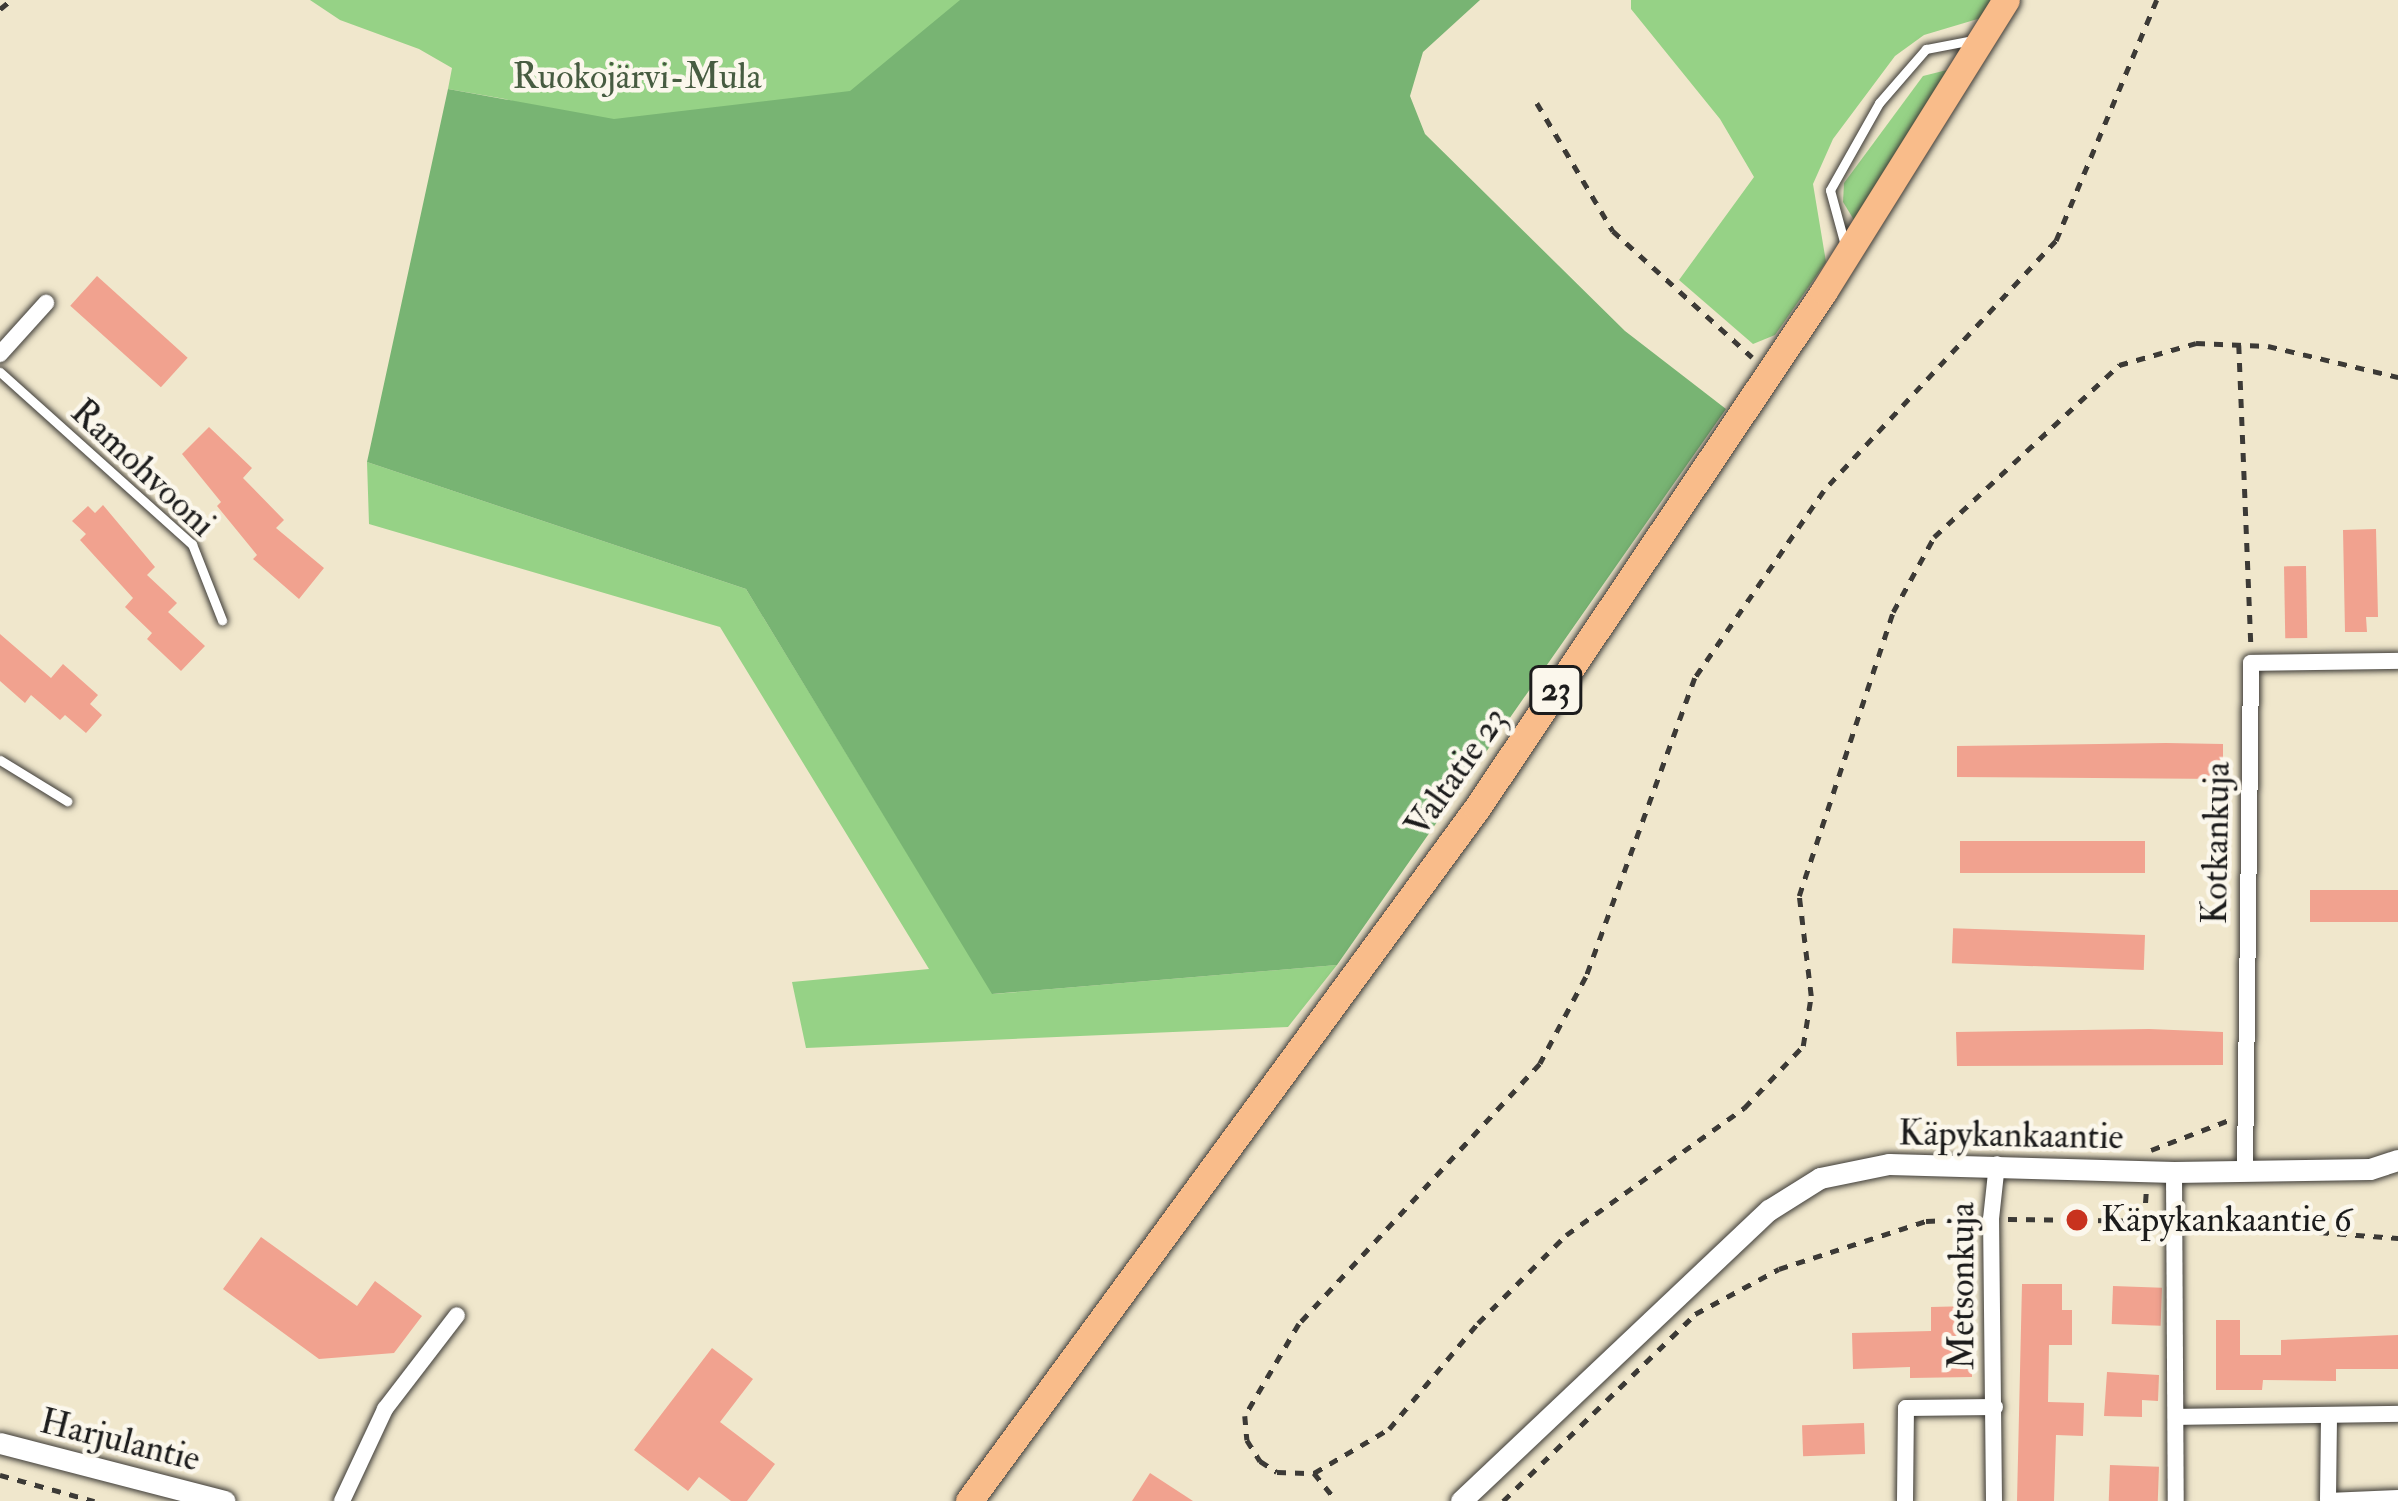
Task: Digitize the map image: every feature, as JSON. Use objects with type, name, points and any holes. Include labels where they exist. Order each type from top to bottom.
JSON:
[{"type":"highway","name":"Valtatie 23","points":[[969,1501],[1478,808],[1847,254],[2006,0]]},
{"type":"street","points":[[0,354],[46,303]]},
{"type":"street","points":[[2251,663],[2398,662]]},
{"type":"street","name":"Kotkankuja","points":[[2245,1170],[2251,663]]},
{"type":"street","name":"Käpykankaantie","points":[[1461,1501],[1768,1210],[1820,1178],[1866,1168],[1996,1164],[2174,1172],[2370,1168],[2398,1160]]},
{"type":"street","name":"Metsonkuja","points":[[1994,1501],[1991,1219],[1996,1164]]},
{"type":"street","points":[[2174,1172],[2176,1501]]},
{"type":"street","points":[[342,1501],[386,1409],[457,1315]]},
{"type":"street","name":"Metsonkuja","points":[[1905,1501],[1906,1408],[1996,1407]]},
{"type":"street","points":[[2177,1417],[2398,1414]]},
{"type":"street","points":[[2329,1417],[2328,1500],[2398,1498]]},
{"type":"street","name":"Harjulantie","points":[[0,1443],[224,1501]]},
{"type":"lane","points":[[1847,254],[1830,190],[1858,135],[1904,68],[1926,49],[1950,40],[1983,39]]},
{"type":"lane","name":"Ramohvooni","points":[[0,372],[192,544],[222,620]]},
{"type":"lane","points":[[0,760],[67,801]]},
{"type":"path","points":[[0,8],[11,0]]},
{"type":"path","points":[[2157,0],[2056,241],[1824,490],[1696,677],[1586,977],[1540,1064],[1299,1324],[1245,1416],[1247,1441],[1260,1461],[1276,1472],[1314,1473],[1389,1429],[1478,1323],[1566,1235],[1744,1108],[1803,1046],[1810,996],[1799,896],[1893,611],[1934,537],[2120,365],[2196,343],[2268,346],[2398,377]]},
{"type":"path","points":[[1537,103],[1613,231],[1769,373]]},
{"type":"path","points":[[2239,345],[2251,663]]},
{"type":"path","points":[[2144,1221],[2151,1148],[2246,1114]]},
{"type":"path","points":[[1503,1501],[1695,1314],[1779,1269],[1926,1221],[2144,1221],[2398,1238]]},
{"type":"path","points":[[1314,1473],[1337,1501]]},
{"type":"path","points":[[0,1474],[94,1501]]},
{"type":"green space","name":"Ruokojärvi-Mula","points":[[310,0],[1234,0],[679,149],[505,99],[448,89],[452,68],[419,49],[340,20]]},
{"type":"green space","points":[[960,0],[1480,0],[1423,52],[1410,96],[1425,134],[1625,331],[1726,409],[1337,965],[992,994],[746,589],[367,462],[448,89],[614,119],[850,91]]},
{"type":"green space","points":[[1631,0],[1991,0],[1981,18],[1924,35],[1895,56],[1833,139],[1813,184],[1826,262],[1775,335],[1753,344],[1679,280],[1754,177],[1720,119],[1631,9]]},
{"type":"green space","points":[[1951,69],[1854,220],[1843,202],[1844,183],[1923,76]]},
{"type":"green space","points":[[367,462],[746,589],[993,994],[1337,965],[1288,1027],[806,1048],[792,982],[929,969],[720,627],[369,524]]},
{"type":"building","points":[[97,276],[188,358],[161,387],[70,306]]},
{"type":"building","points":[[209,427],[252,468],[243,478],[284,520],[276,528],[324,568],[299,599],[253,559],[257,555],[182,454]]},
{"type":"building","points":[[103,505],[155,567],[147,575],[177,603],[168,612],[205,646],[181,671],[147,639],[152,633],[125,607],[133,598],[80,540],[86,534],[72,521],[88,506],[95,513]]},
{"type":"building","points":[[2376,529],[2378,617],[2366,617],[2367,632],[2345,632],[2343,530]]},
{"type":"building","points":[[2284,566],[2306,566],[2307,638],[2285,638]]},
{"type":"building","points":[[0,634],[51,678],[63,664],[98,695],[90,704],[102,715],[86,733],[65,715],[60,720],[31,695],[25,703],[0,681]]},
{"type":"building","points":[[2223,744],[2223,779],[1957,777],[1957,746]]},
{"type":"building","points":[[1960,841],[2145,841],[2145,873],[1960,873]]},
{"type":"building","points":[[2310,890],[2398,890],[2398,922],[2310,922]]},
{"type":"building","points":[[1953,928],[2145,935],[2144,970],[1952,963]]},
{"type":"building","points":[[1956,1032],[2223,1032],[2223,1065],[1957,1066]]},
{"type":"building","points":[[261,1237],[357,1306],[375,1281],[422,1316],[394,1353],[319,1359],[223,1289]]},
{"type":"building","points":[[2022,1284],[2062,1284],[2062,1310],[2072,1310],[2072,1345],[2049,1345],[2048,1402],[2084,1403],[2083,1436],[2056,1435],[2054,1501],[2017,1501]]},
{"type":"building","points":[[2113,1286],[2162,1288],[2161,1326],[2112,1324]]},
{"type":"building","points":[[1971,1306],[1972,1377],[1910,1378],[1910,1367],[1853,1369],[1852,1333],[1931,1331],[1931,1307]]},
{"type":"building","points":[[2216,1320],[2240,1320],[2240,1355],[2281,1355],[2281,1340],[2398,1335],[2398,1369],[2336,1369],[2336,1381],[2263,1380],[2262,1390],[2216,1390]]},
{"type":"building","points":[[712,1348],[753,1379],[720,1422],[775,1464],[747,1501],[731,1501],[699,1477],[688,1491],[634,1450]]},
{"type":"building","points":[[2107,1372],[2159,1375],[2158,1401],[2142,1400],[2142,1417],[2104,1416]]},
{"type":"building","points":[[1864,1423],[1865,1454],[1803,1456],[1802,1425]]},
{"type":"building","points":[[2110,1465],[2159,1467],[2158,1501],[2109,1501]]},
{"type":"building","points":[[1150,1473],[1193,1501],[1132,1501]]},
{"type":"place","name":"Käpykankaantie 6","points":[[2077,1220]]}]
